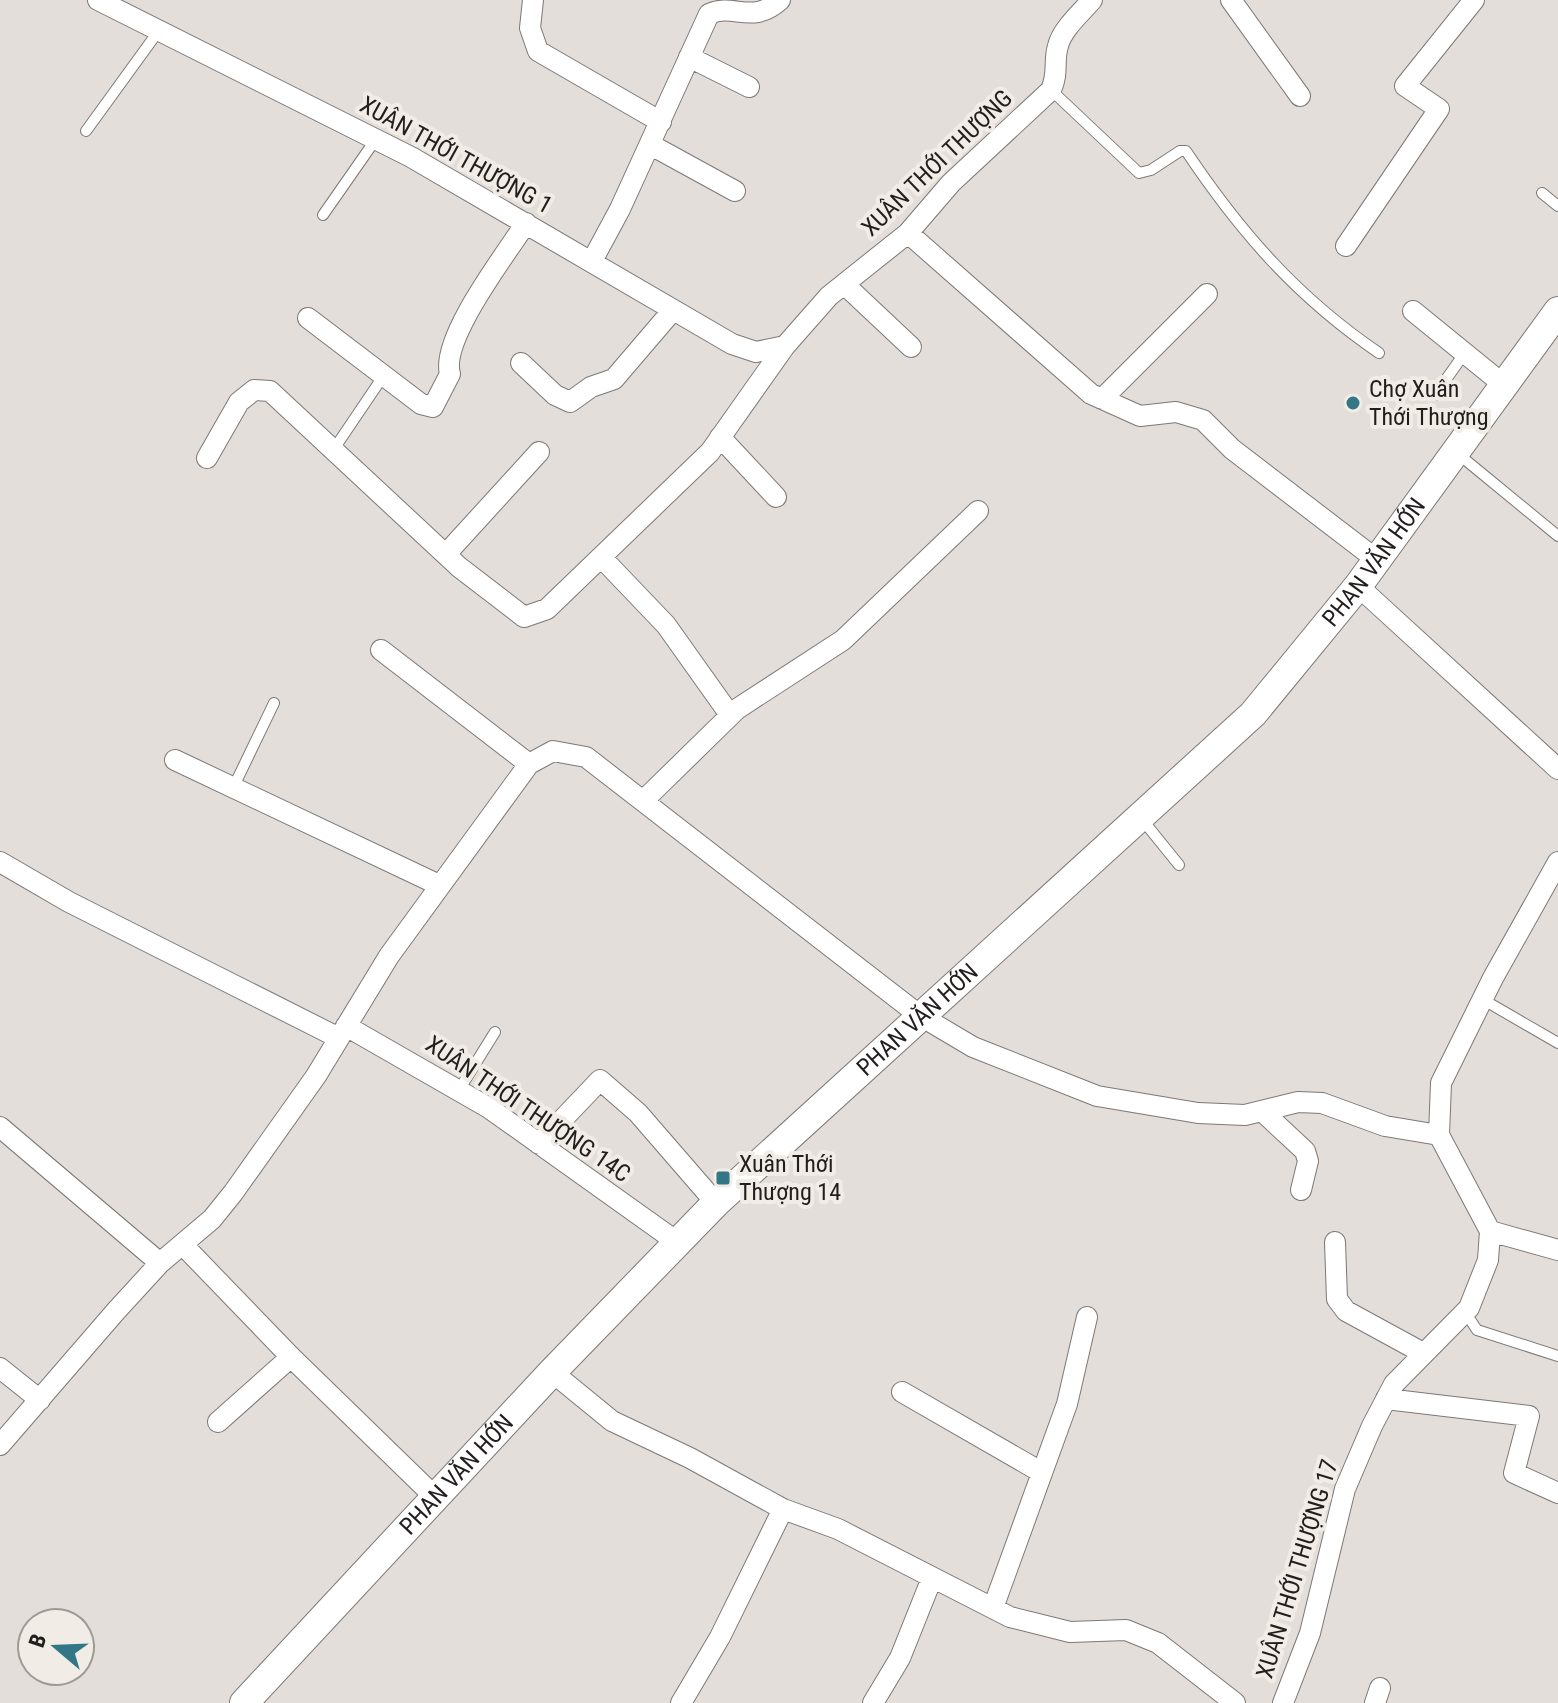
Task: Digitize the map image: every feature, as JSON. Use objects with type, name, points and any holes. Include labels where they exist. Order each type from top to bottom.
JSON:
[{"type":"main road","name":"PHAN VĂN HỚN","points":[[244,1703],[552,1372],[716,1203],[1253,714],[1358,586],[1558,311]]},
{"type":"street","name":"XUÂN THỚI THƯỢNG 1","points":[[98,0],[376,139],[743,349],[767,352],[785,346]]},
{"type":"street","points":[[533,0],[530,28],[538,51],[661,122]]},
{"type":"street","points":[[592,261],[651,145],[709,14],[718,10],[750,15],[762,12],[780,0]]},
{"type":"street","name":"XUÂN THỚI THƯỢNG","points":[[446,554],[524,617],[547,609],[720,437],[785,346],[844,284],[908,233],[951,183],[1051,90],[1058,71],[1056,56],[1061,39],[1092,0]]},
{"type":"street","points":[[1231,0],[1300,96]]},
{"type":"street","points":[[1346,246],[1439,109],[1405,86],[1474,0]]},
{"type":"street","points":[[689,57],[749,87]]},
{"type":"street","points":[[651,145],[735,191]]},
{"type":"street","points":[[308,318],[427,408],[437,403],[450,374],[447,364],[456,335],[526,223]]},
{"type":"street","points":[[908,233],[1059,367],[1102,399],[1140,416],[1176,412],[1203,420],[1232,449],[1377,560]]},
{"type":"street","points":[[844,284],[911,347]]},
{"type":"street","points":[[1102,399],[1207,294]]},
{"type":"street","points":[[521,363],[555,395],[570,402],[591,387],[614,379],[673,310]]},
{"type":"street","points":[[1413,311],[1504,385]]},
{"type":"street","points":[[207,458],[239,402],[254,390],[270,391],[446,554],[539,452]]},
{"type":"street","points":[[720,437],[776,497]]},
{"type":"street","points":[[644,800],[730,715],[843,640],[978,511]]},
{"type":"street","points":[[601,557],[666,625],[730,715]]},
{"type":"street","points":[[1358,586],[1558,769]]},
{"type":"street","points":[[381,650],[529,764]]},
{"type":"street","points":[[0,1445],[160,1263],[212,1219],[301,1098],[389,956],[529,764],[545,754],[562,750],[586,757],[919,1015],[973,1047],[1097,1096],[1198,1113],[1245,1115],[1298,1102],[1322,1103],[1385,1126],[1439,1135]]},
{"type":"street","points":[[175,760],[439,885]]},
{"type":"street","name":"XUÂN THỚI THƯỢNG 14C","points":[[0,862],[69,902],[459,1090],[677,1242]]},
{"type":"street","points":[[1558,862],[1482,999],[1441,1083],[1439,1135],[1490,1231],[1558,1250]]},
{"type":"street","points":[[539,1144],[600,1080],[638,1113],[716,1203]]},
{"type":"street","points":[[1263,1112],[1305,1151],[1308,1161],[1301,1190]]},
{"type":"street","points":[[0,1127],[160,1263]]},
{"type":"street","name":"XUÂN THỚI THƯỢNG 17","points":[[1283,1703],[1310,1633],[1345,1489],[1394,1384],[1465,1312],[1488,1260],[1490,1231]]},
{"type":"street","points":[[1335,1242],[1337,1299],[1346,1311],[1423,1353]]},
{"type":"street","points":[[183,1245],[291,1357],[436,1498]]},
{"type":"street","points":[[993,1608],[1067,1404],[1087,1317]]},
{"type":"street","points":[[218,1422],[291,1357]]},
{"type":"street","points":[[0,1368],[40,1400]]},
{"type":"street","points":[[552,1372],[612,1421],[690,1458],[783,1509],[838,1529],[1010,1617],[1070,1632],[1126,1630],[1158,1643],[1235,1703]]},
{"type":"street","points":[[902,1392],[1041,1472]]},
{"type":"street","points":[[1386,1399],[1529,1416],[1514,1473],[1558,1493]]},
{"type":"street","points":[[681,1703],[720,1637],[783,1509]]},
{"type":"street","points":[[873,1703],[900,1658],[932,1578]]},
{"type":"lane","points":[[86,131],[160,29]]},
{"type":"lane","points":[[1051,90],[1139,173],[1151,170],[1180,151],[1186,151],[1262,253],[1302,295],[1379,353]]},
{"type":"lane","points":[[323,215],[376,139]]},
{"type":"lane","points":[[1542,193],[1558,206]]},
{"type":"lane","points":[[1435,395],[1464,354]]},
{"type":"lane","points":[[334,449],[384,375]]},
{"type":"lane","points":[[1456,452],[1558,536]]},
{"type":"lane","points":[[234,786],[274,703]]},
{"type":"lane","points":[[1140,816],[1179,865]]},
{"type":"lane","points":[[1482,999],[1558,1043]]},
{"type":"lane","points":[[459,1090],[495,1032]]},
{"type":"lane","points":[[1465,1312],[1480,1332],[1558,1356]]},
{"type":"place","name":"Chợ Xuân Thới Thượng","points":[[1353,403]]},
{"type":"place","name":"Xuân Thới Thượng 14","points":[[723,1178]]}]
